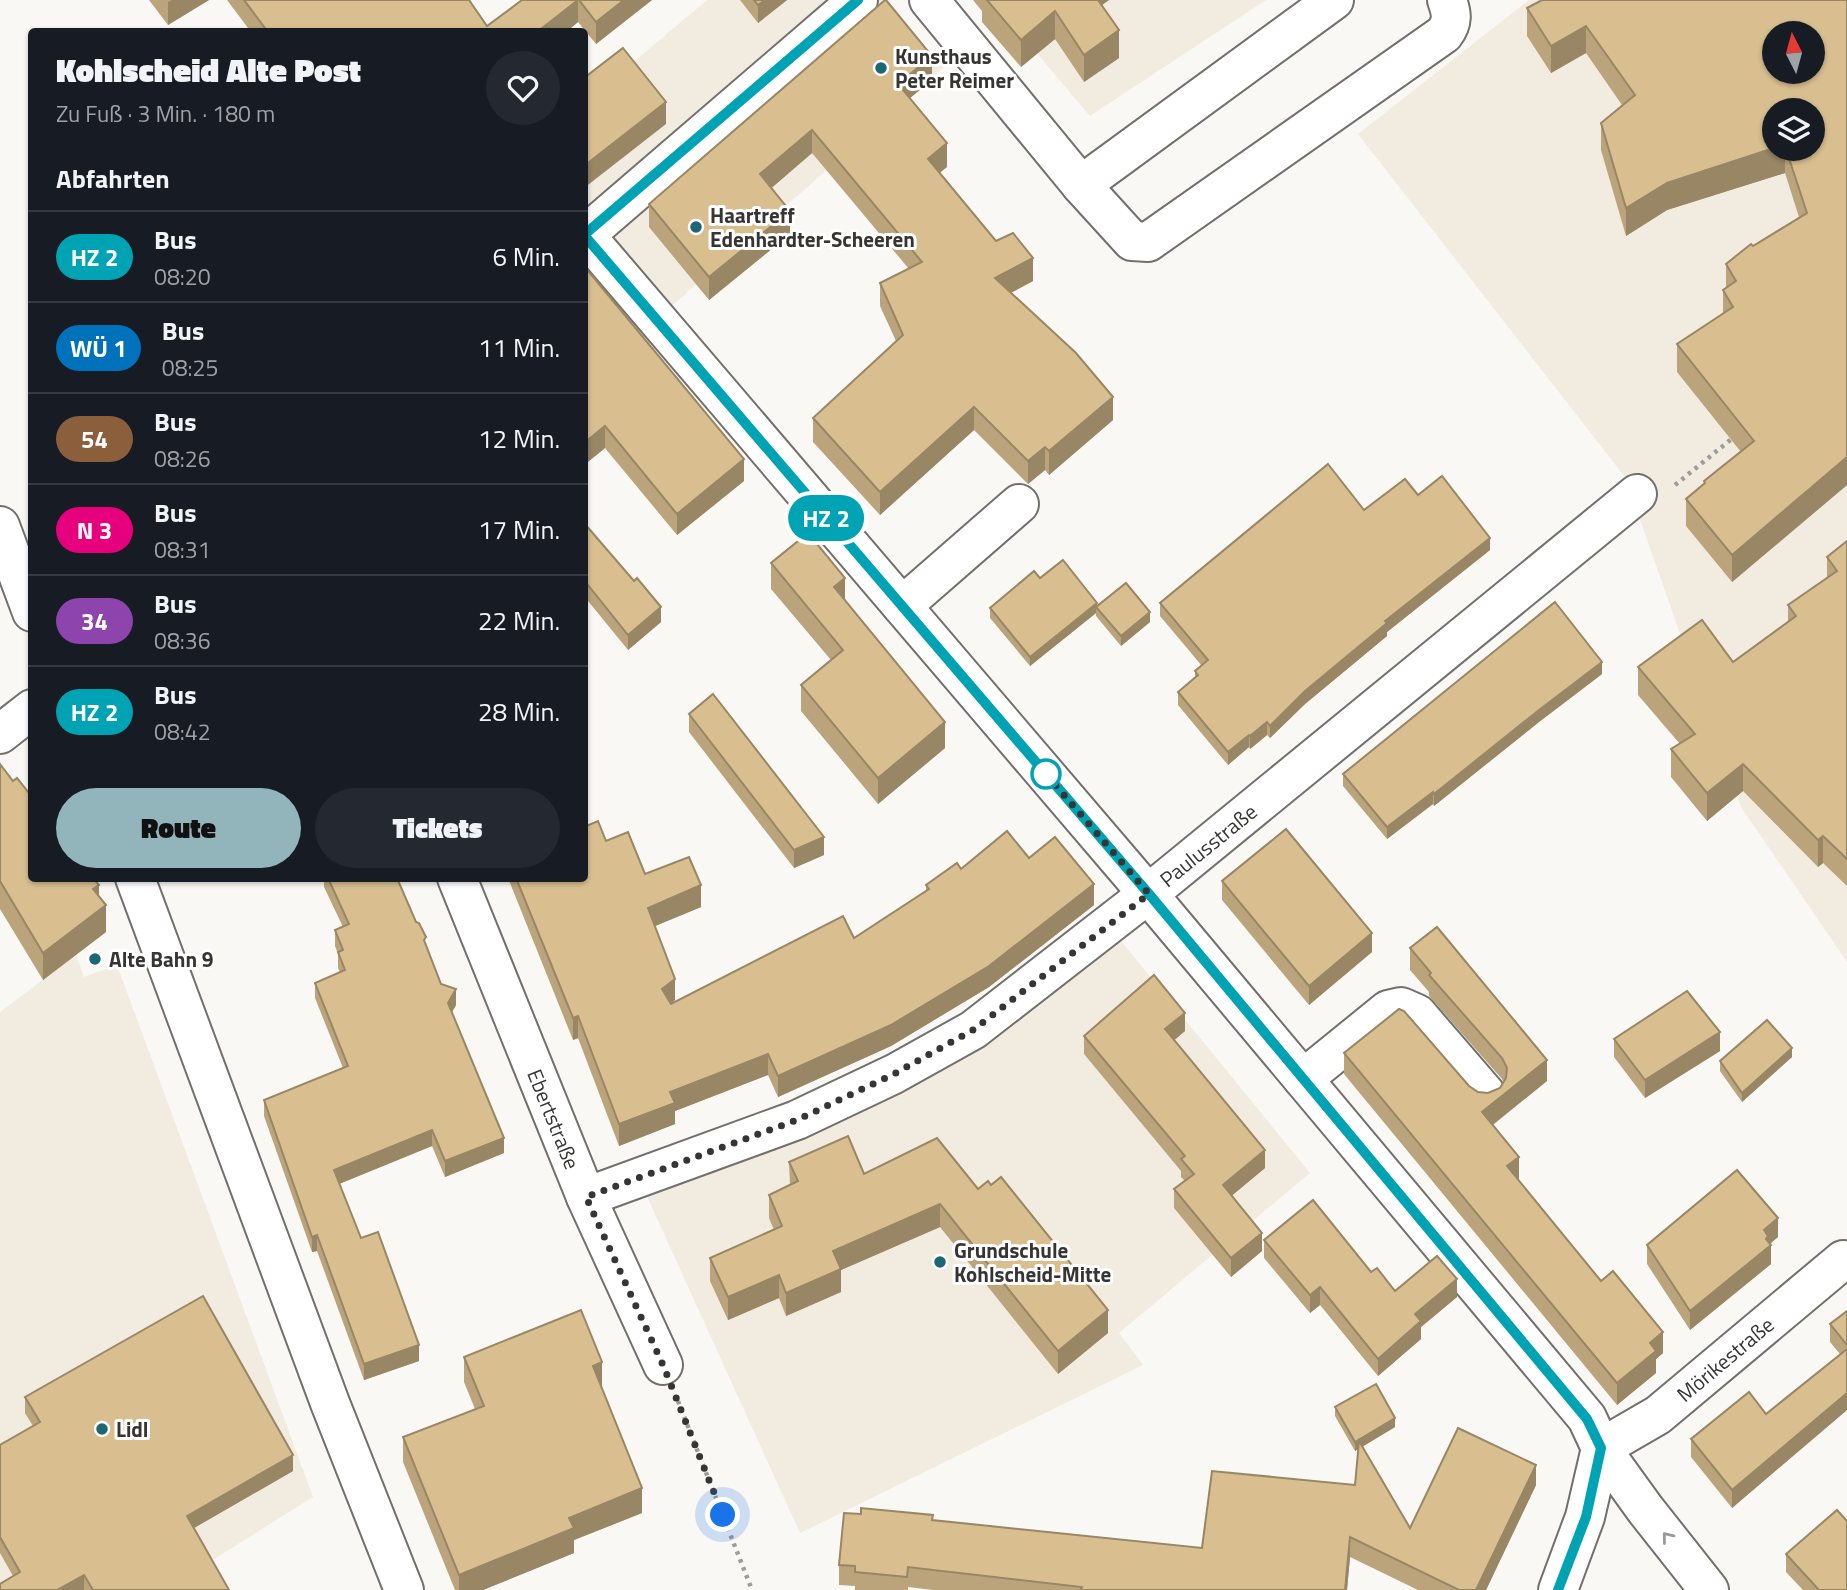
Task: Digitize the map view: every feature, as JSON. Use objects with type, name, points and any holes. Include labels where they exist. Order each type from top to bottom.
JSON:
[{"type":"street","points":[[588,232],[858,0]]},
{"type":"street","points":[[929,0],[1081,185],[1132,241],[1148,242],[1444,34],[1450,26],[1452,12],[1447,0]]},
{"type":"street","points":[[1081,185],[1334,0]]},
{"type":"street","points":[[588,240],[1149,894],[1587,1419],[1601,1448],[1709,1590]]},
{"type":"street","name":"Paulusstraße","points":[[586,1197],[797,1120],[894,1074],[973,1030],[1149,894],[1637,495]]},
{"type":"street","points":[[902,606],[1019,504]]},
{"type":"street","points":[[0,527],[28,601]]},
{"type":"street","points":[[0,734],[28,712]]},
{"type":"street","points":[[136,882],[330,1403],[404,1590]]},
{"type":"street","name":"Ebertstraße","points":[[459,882],[586,1197],[663,1365]]},
{"type":"street","points":[[1303,1079],[1388,1010],[1401,1007],[1417,1014],[1485,1093]]},
{"type":"street","name":"Mörikestraße","points":[[1601,1448],[1658,1415],[1843,1260]]},
{"type":"street","points":[[1558,1590],[1586,1517],[1601,1448]]},
{"type":"path","points":[[1637,495],[1675,485],[1738,433]]},
{"type":"path","points":[[663,1365],[752,1590]]},
{"type":"shaded area","points":[[707,0],[883,0],[943,68],[588,379],[588,100]]},
{"type":"shaded area","points":[[992,0],[1266,0],[1090,116]]},
{"type":"shaded area","points":[[1529,0],[1847,0],[1847,962],[1741,807],[1625,477],[1358,134]]},
{"type":"shaded area","name":"Grundschule Kohlscheid-Mitte","points":[[1121,941],[1310,1173],[1119,1333],[1143,1365],[800,1533],[645,1192],[983,1041]]},
{"type":"shaded area","points":[[76,955],[84,977],[117,965],[313,1497],[165,1590],[0,1590],[0,1012]]},
{"type":"building","points":[[244,0],[469,0],[487,26],[522,0],[578,0],[542,28],[265,28]]},
{"type":"building","points":[[579,0],[624,0],[596,22]]},
{"type":"building","points":[[885,0],[932,56],[898,84],[947,143],[928,159],[996,241],[1013,233],[1033,258],[995,278],[1076,353],[1113,397],[1049,451],[1045,447],[1028,461],[974,407],[880,492],[813,418],[903,335],[880,283],[922,262],[812,130],[760,174],[790,211],[709,277],[649,204]]},
{"type":"building","points":[[987,0],[1098,0],[1119,30],[1084,55],[1055,11],[1021,40]]},
{"type":"building","points":[[1542,0],[1847,0],[1847,457],[1732,555],[1686,499],[1754,441],[1677,344],[1733,307],[1723,290],[1736,281],[1726,264],[1751,244],[1753,246],[1807,213],[1790,161],[1825,161],[1825,98],[1762,98],[1762,152],[1667,183],[1626,208],[1601,123],[1635,95],[1586,26],[1551,46],[1527,8]]},
{"type":"building","points":[[623,48],[666,102],[588,163],[588,75]]},
{"type":"building","points":[[588,271],[744,459],[677,514],[605,426],[588,440]]},
{"type":"building","points":[[1328,464],[1364,510],[1405,479],[1418,495],[1442,476],[1490,538],[1385,621],[1387,623],[1305,691],[1270,726],[1267,722],[1228,752],[1178,692],[1198,675],[1195,671],[1208,660],[1160,603]]},
{"type":"building","points":[[588,528],[634,581],[637,578],[661,607],[628,635],[588,585]]},
{"type":"building","points":[[808,533],[845,578],[834,587],[945,722],[878,778],[801,685],[843,650],[771,563]]},
{"type":"building","points":[[1847,541],[1847,859],[1823,836],[1818,840],[1743,764],[1707,793],[1671,749],[1695,734],[1638,667],[1702,620],[1733,662],[1796,616],[1788,605],[1837,571],[1827,557]]},
{"type":"building","points":[[1063,560],[1097,603],[1030,657],[990,608],[1034,571],[1040,578]]},
{"type":"building","points":[[1126,583],[1150,612],[1121,636],[1096,607]]},
{"type":"building","points":[[1555,602],[1602,662],[1434,794],[1433,792],[1387,827],[1343,774]]},
{"type":"building","points":[[713,694],[824,837],[794,850],[689,714]]},
{"type":"building","points":[[0,764],[13,781],[17,778],[28,792],[28,882],[96,882],[99,885],[93,889],[106,905],[43,953],[0,881]]},
{"type":"building","points":[[598,821],[606,841],[628,832],[645,874],[689,857],[701,885],[648,908],[675,979],[662,989],[671,1004],[843,916],[854,938],[929,889],[926,885],[957,863],[961,869],[1007,831],[1029,858],[1055,837],[1094,884],[989,966],[891,1025],[778,1076],[768,1054],[670,1092],[675,1103],[619,1124],[578,1016],[573,1018],[518,882],[588,882],[588,825]]},
{"type":"building","points":[[1286,829],[1372,933],[1309,986],[1222,881]]},
{"type":"building","points":[[330,882],[399,882],[416,922],[426,937],[424,940],[441,984],[456,989],[448,1003],[504,1138],[445,1161],[432,1130],[334,1170],[361,1238],[378,1232],[419,1345],[364,1364],[317,1235],[312,1237],[264,1100],[348,1066],[315,983],[345,970],[338,952],[343,950],[335,930],[349,924]]},
{"type":"building","points":[[1437,927],[1547,1060],[1482,1112],[1519,1157],[1507,1166],[1601,1281],[1613,1271],[1663,1332],[1650,1343],[1656,1351],[1617,1383],[1344,1053],[1399,1009],[1404,1011],[1469,1086],[1478,1092],[1488,1093],[1500,1088],[1506,1078],[1507,1068],[1502,1058],[1429,975],[1431,973],[1410,948]]},
{"type":"building","points":[[1154,975],[1185,1013],[1165,1029],[1265,1150],[1223,1185],[1262,1233],[1231,1258],[1174,1189],[1194,1174],[1181,1159],[1185,1156],[1084,1036]]},
{"type":"building","points":[[1687,991],[1720,1032],[1645,1080],[1614,1039]]},
{"type":"building","points":[[1767,1020],[1792,1048],[1742,1093],[1720,1061]]},
{"type":"building","points":[[848,1136],[864,1174],[937,1138],[978,1189],[988,1181],[991,1185],[1001,1177],[1108,1310],[1058,1351],[940,1204],[833,1251],[841,1269],[786,1293],[779,1275],[728,1297],[710,1258],[782,1226],[769,1195],[798,1181],[789,1162]]},
{"type":"building","points":[[1737,1170],[1778,1218],[1764,1230],[1771,1245],[1690,1311],[1647,1245]]},
{"type":"building","points":[[1313,1200],[1371,1272],[1377,1268],[1395,1291],[1437,1256],[1457,1279],[1415,1314],[1421,1321],[1378,1359],[1320,1287],[1310,1295],[1264,1240]]},
{"type":"building","points":[[203,1296],[293,1455],[187,1516],[229,1590],[93,1590],[84,1575],[57,1590],[0,1590],[0,1584],[20,1572],[0,1537],[0,1445],[40,1422],[25,1397]]},
{"type":"building","points":[[581,1310],[602,1362],[593,1366],[642,1488],[569,1518],[574,1528],[459,1575],[403,1437],[484,1406],[464,1357]]},
{"type":"building","points":[[1847,1311],[1847,1345],[1830,1324]]},
{"type":"building","points":[[1847,1349],[1847,1393],[1732,1490],[1691,1439],[1749,1392],[1766,1414]]},
{"type":"building","points":[[1376,1384],[1395,1418],[1355,1442],[1335,1407]]},
{"type":"building","points":[[1458,1428],[1536,1465],[1476,1590],[1459,1590],[1350,1537],[1345,1590],[1081,1590],[1082,1587],[908,1567],[907,1577],[855,1572],[855,1566],[839,1565],[844,1513],[861,1514],[861,1508],[933,1515],[932,1520],[1202,1548],[1212,1471],[1355,1485],[1359,1441],[1410,1528]]},
{"type":"building","points":[[1837,1510],[1847,1521],[1847,1590],[1819,1590],[1786,1554]]},
{"type":"bus line","points":[[588,232],[858,0]]},
{"type":"bus line","points":[[588,240],[1149,894],[1587,1419],[1601,1448],[1586,1517],[1558,1590]]},
{"type":"place","name":"Kunsthaus Peter Reimer","points":[[881,68]]},
{"type":"place","name":"Haartreff Edenhardter-Scheeren","points":[[696,227]]},
{"type":"place","name":"Alte Bahn 9","points":[[95,959]]},
{"type":"place","name":"Grundschule Kohlscheid-Mitte","points":[[940,1262]]},
{"type":"place","name":"Lidl","points":[[102,1429]]},
{"type":"route","points":[[723,1515],[663,1365],[586,1197],[797,1120],[894,1074],[973,1030],[1149,894],[1046,774]]}]
